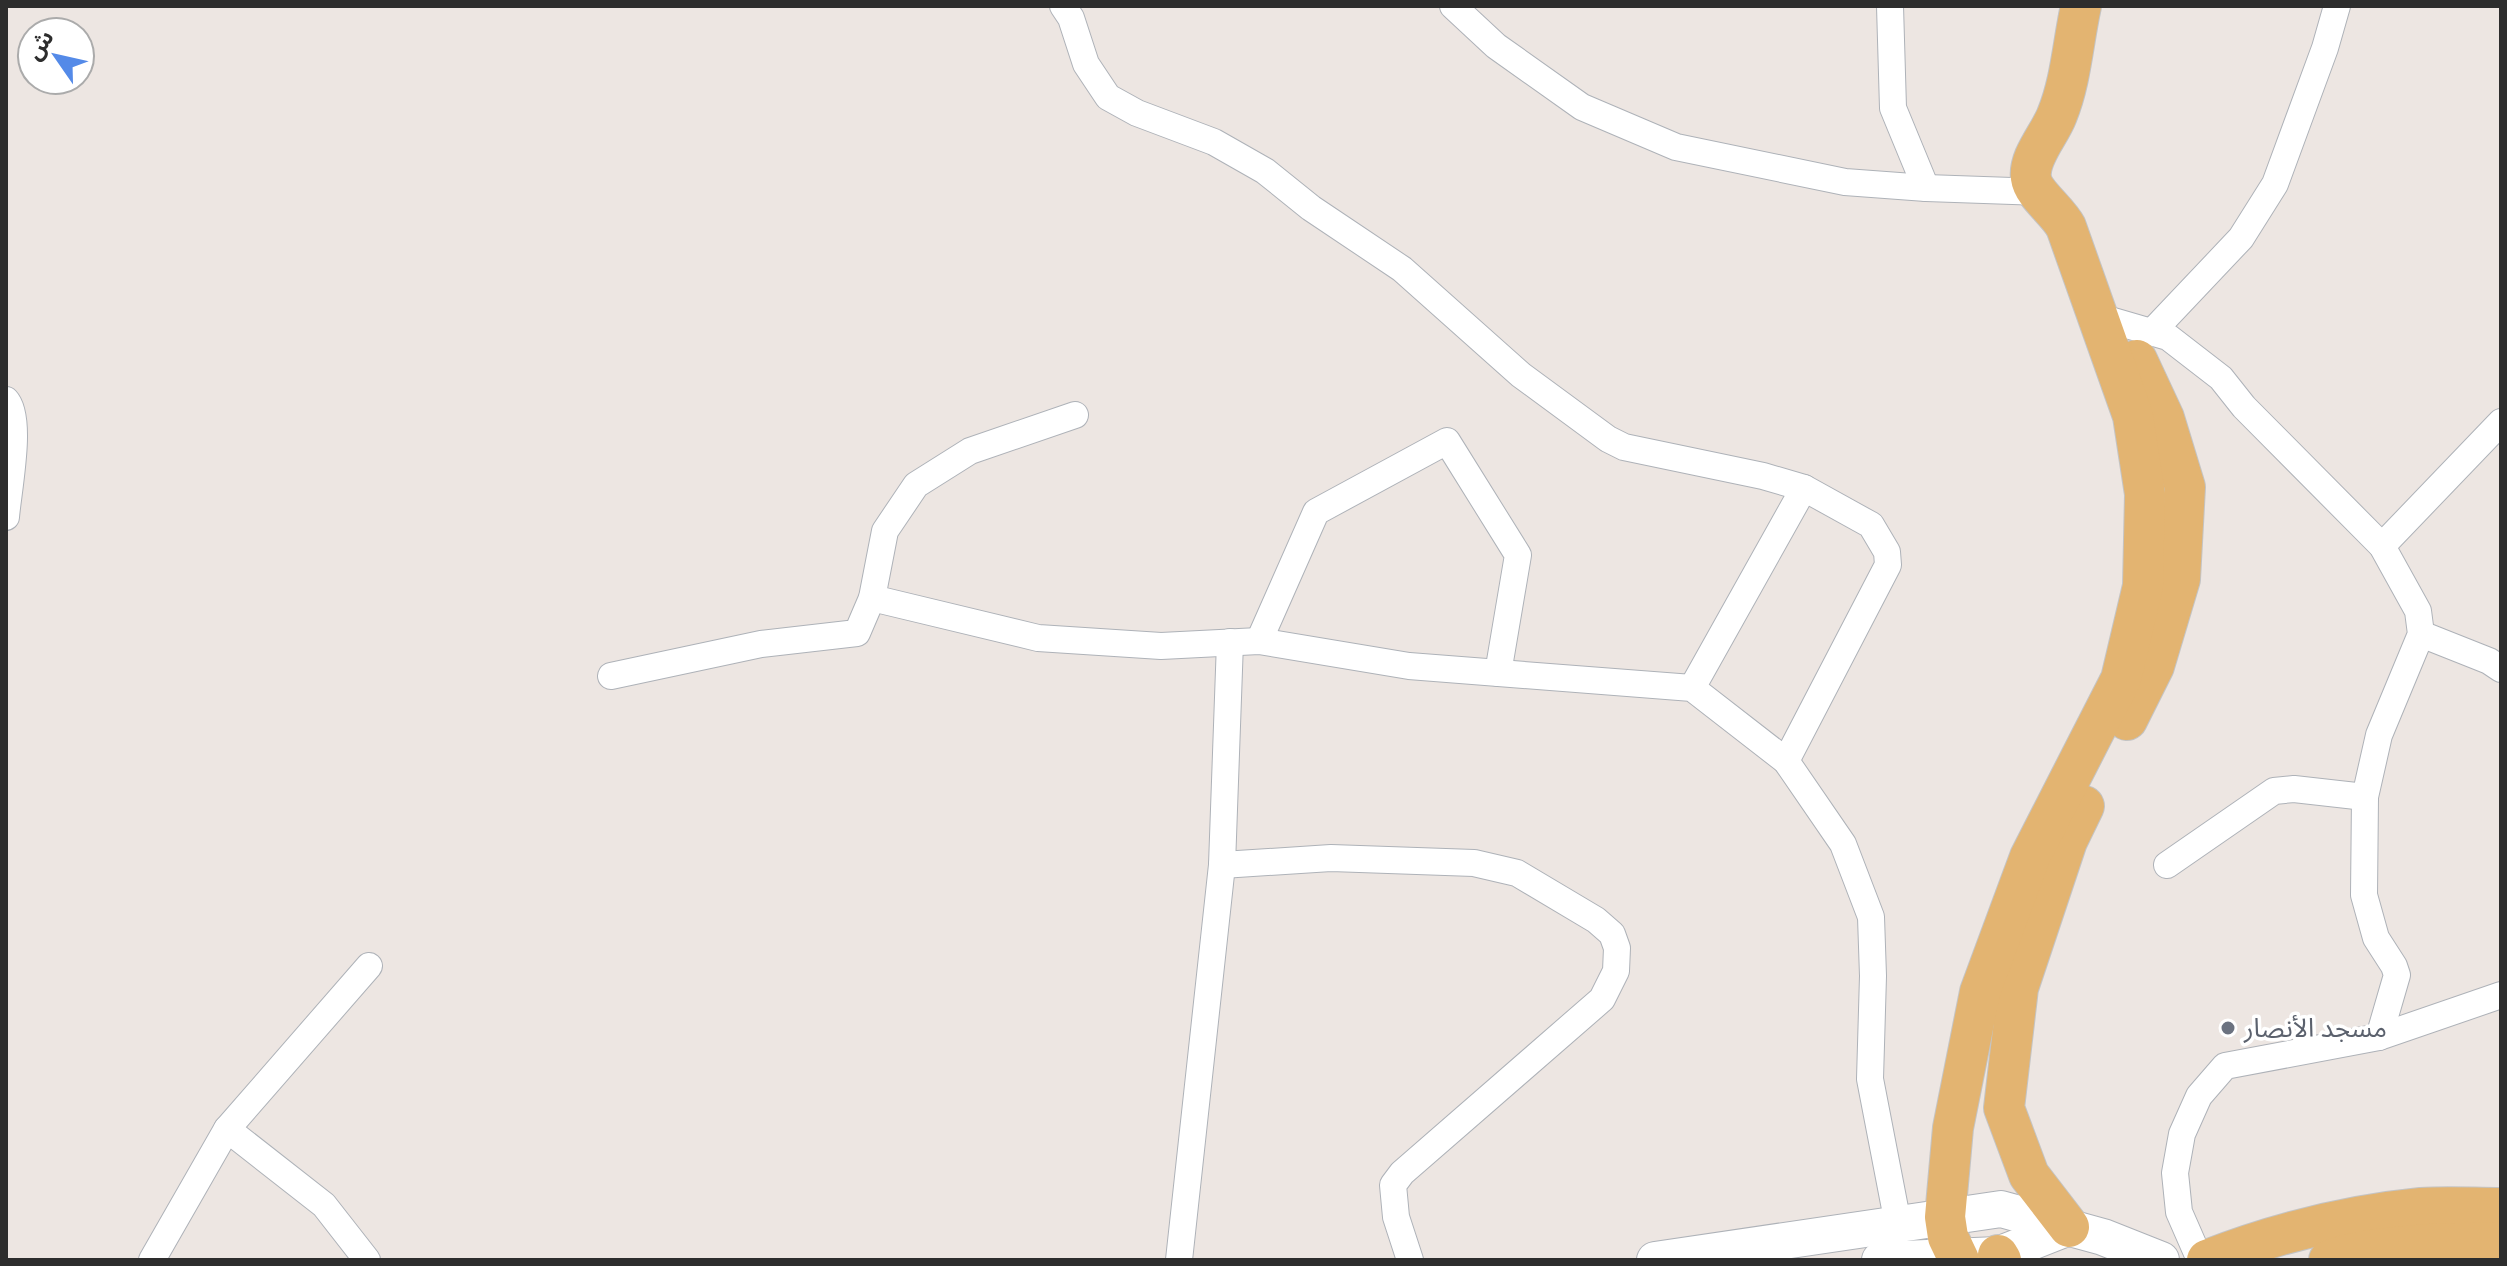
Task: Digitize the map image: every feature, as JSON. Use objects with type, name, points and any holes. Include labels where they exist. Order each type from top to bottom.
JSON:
[{"type":"main road","points":[[1958,1258],[1948,1237],[1945,1217],[1953,1128],[1980,992],[2030,857],[2121,679],[2143,586],[2145,494],[2133,416],[2066,227],[2059,213],[2038,192],[2030,175],[2036,154],[2047,138],[2063,98],[2081,6]]},
{"type":"main road","points":[[2069,1227],[2029,1175],[2004,1108],[2018,988],[2067,841],[2154,666],[2180,579],[2185,487],[2164,418],[2130,346],[2097,319]]},
{"type":"main road","points":[[2207,1260],[2259,1240],[2348,1220],[2422,1208],[2501,1208]]},
{"type":"main road","points":[[1655,1260],[2001,1209],[2103,1237],[2161,1260]]},
{"type":"main road","points":[[1880,1260],[2000,1258],[2069,1227]]},
{"type":"main road","points":[[2329,1260],[2349,1253],[2501,1243]]},
{"type":"street","points":[[1063,6],[1071,18],[1086,64],[1108,97],[1137,113],[1214,142],[1265,171],[1311,208],[1402,269],[1521,375],[1608,439],[1624,447],[1763,476],[1804,488],[1871,525],[1887,552],[1888,565],[1786,761]]},
{"type":"street","points":[[1453,6],[1496,46],[1582,107],[1676,147],[1845,182],[2038,192]]},
{"type":"street","points":[[1890,6],[1893,108],[1926,188]]},
{"type":"street","points":[[2152,332],[2241,238],[2275,184],[2325,48],[2337,6]]},
{"type":"street","points":[[2097,319],[2168,337],[2221,378],[2244,407],[2382,546],[2418,611],[2421,634],[2379,735],[2365,797],[2364,895],[2376,938],[2397,975],[2379,1037]]},
{"type":"street","points":[[6,400],[12,406],[15,422],[6,517]]},
{"type":"street","points":[[611,676],[761,644],[857,633],[872,598],[885,531],[916,485],[970,451],[1075,415]]},
{"type":"street","points":[[2382,546],[2501,422]]},
{"type":"street","points":[[1259,641],[1316,512],[1447,441],[1518,555],[1498,673]]},
{"type":"street","points":[[1692,688],[1804,488]]},
{"type":"street","points":[[872,598],[1038,638],[1161,646],[1259,641],[1409,666],[1692,688],[1786,761],[1843,844],[1871,917],[1870,1079],[1898,1224]]},
{"type":"street","points":[[2421,634],[2489,661],[2501,669]]},
{"type":"street","points":[[1179,1260],[1222,865],[1230,642]]},
{"type":"street","points":[[2167,865],[2274,791],[2294,789],[2365,797]]},
{"type":"street","points":[[1222,865],[1331,858],[1474,863],[1517,873],[1596,920],[1612,934],[1617,948],[1616,971],[1602,999],[1402,1173],[1393,1185],[1396,1217],[1410,1260]]},
{"type":"street","points":[[152,1260],[227,1129],[369,966]]},
{"type":"street","points":[[2200,1260],[2179,1212],[2175,1173],[2182,1134],[2199,1096],[2225,1066],[2379,1037],[2501,995]]},
{"type":"street","points":[[227,1129],[324,1205],[367,1260]]},
{"type":"place","name":"مسجد الأنصار","points":[[2228,1028]]}]
